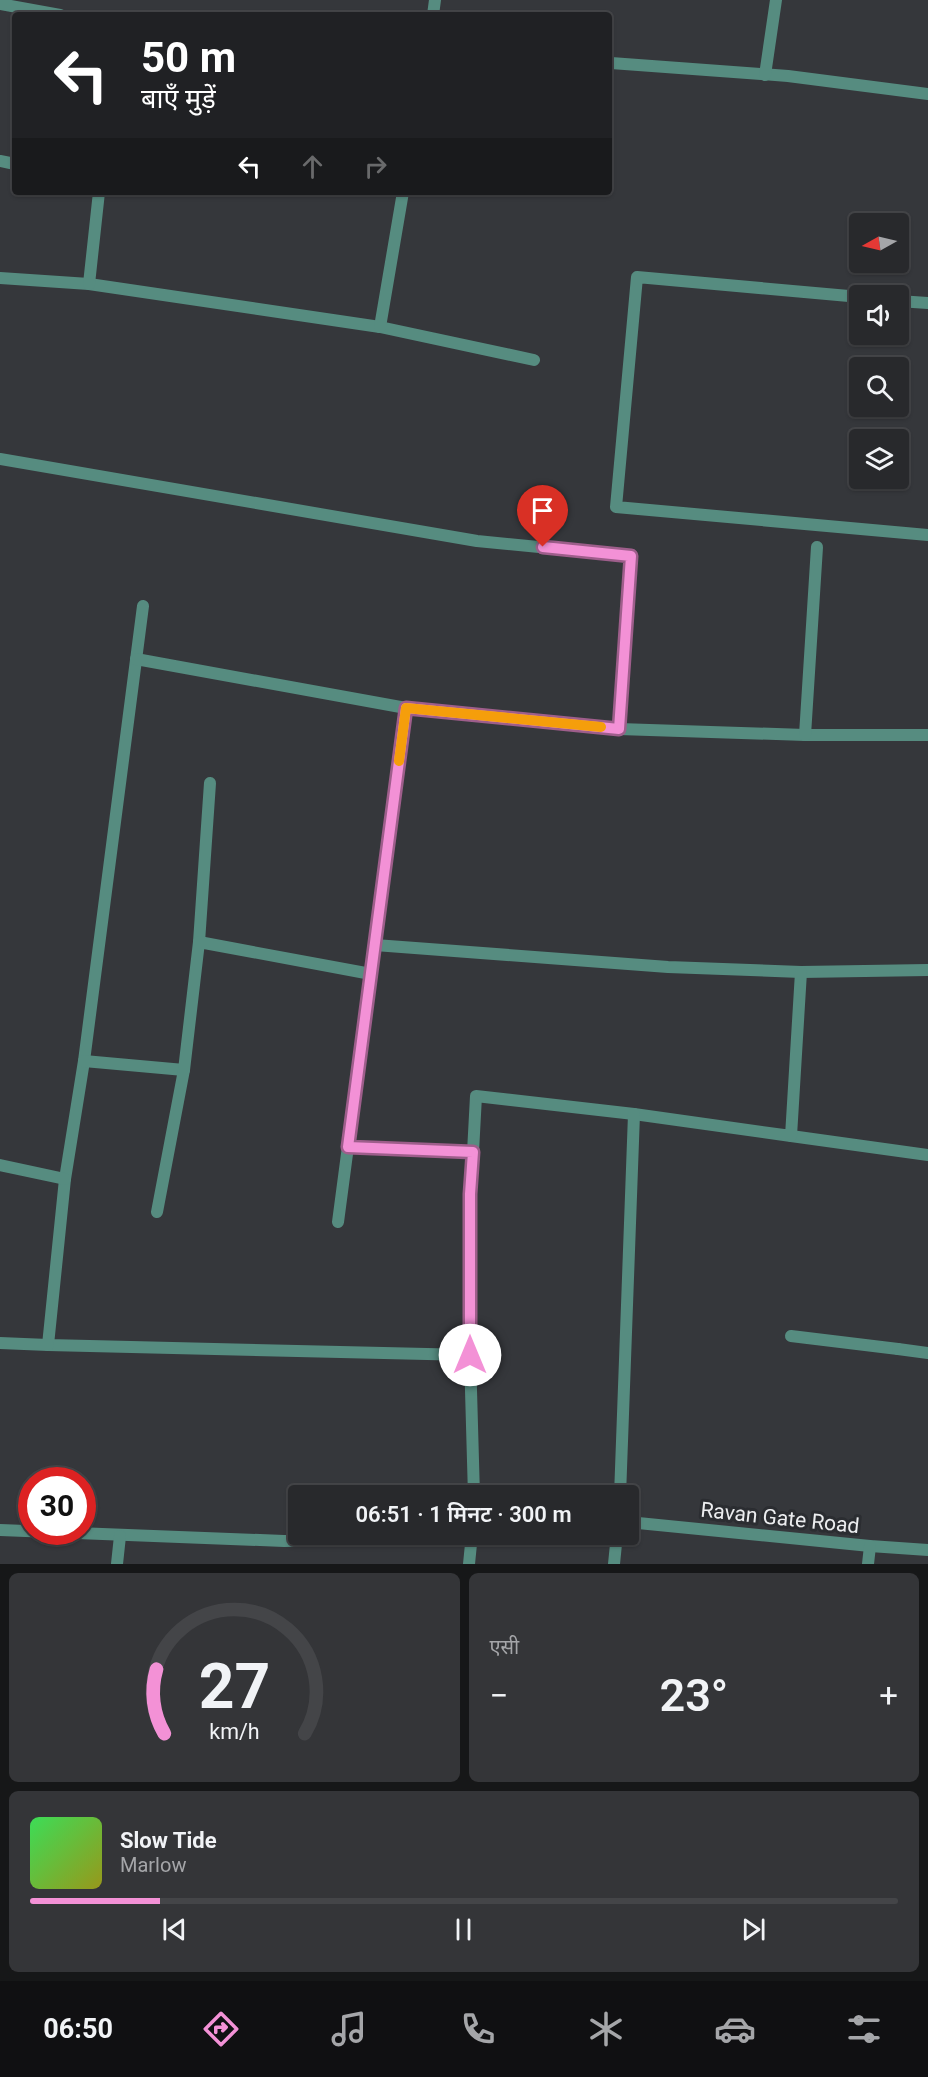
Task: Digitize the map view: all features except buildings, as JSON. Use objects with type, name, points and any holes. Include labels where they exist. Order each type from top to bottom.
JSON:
[{"type":"street","points":[[765,75],[776,0]]},
{"type":"street","points":[[0,4],[44,12]]},
{"type":"street","points":[[612,63],[765,75],[928,94]]},
{"type":"street","points":[[89,284],[99,195]]},
{"type":"street","points":[[380,327],[402,195]]},
{"type":"street","points":[[849,296],[637,277],[616,507],[928,535]]},
{"type":"street","points":[[0,278],[89,284],[380,327],[534,360]]},
{"type":"street","points":[[909,302],[928,303]]},
{"type":"street","points":[[0,459],[477,541],[631,556],[619,729]]},
{"type":"street","points":[[805,735],[817,547]]},
{"type":"street","points":[[48,1344],[65,1179],[84,1060],[143,606]]},
{"type":"street","points":[[136,659],[406,708],[619,729],[805,735],[928,735]]},
{"type":"street","points":[[338,1222],[406,708]]},
{"type":"street","points":[[157,1212],[184,1070],[199,942],[210,783]]},
{"type":"street","points":[[199,942],[371,974]]},
{"type":"street","points":[[375,945],[668,967],[801,972],[928,970]]},
{"type":"street","points":[[791,1136],[801,972]]},
{"type":"street","points":[[84,1060],[184,1070]]},
{"type":"street","points":[[474,1485],[470,1355],[470,1194],[476,1096],[634,1114],[928,1155]]},
{"type":"street","points":[[620,1485],[634,1114]]},
{"type":"street","points":[[348,1147],[473,1152]]},
{"type":"street","points":[[0,1165],[65,1179]]},
{"type":"street","points":[[791,1336],[928,1353]]},
{"type":"street","points":[[0,1343],[470,1355]]},
{"type":"street","name":"Ravan Gate Road","points":[[639,1522],[928,1550]]},
{"type":"street","points":[[0,1530],[288,1541]]},
{"type":"street","points":[[117,1564],[120,1536]]},
{"type":"street","points":[[469,1564],[471,1545]]},
{"type":"street","points":[[614,1564],[616,1545]]},
{"type":"street","points":[[868,1564],[870,1546]]},
{"type":"slow traffic","points":[[399,761],[406,708],[601,727]]},
{"type":"route","points":[[470,1355],[470,1194],[473,1152],[348,1147],[406,708],[619,729],[631,556],[543,547]]}]
